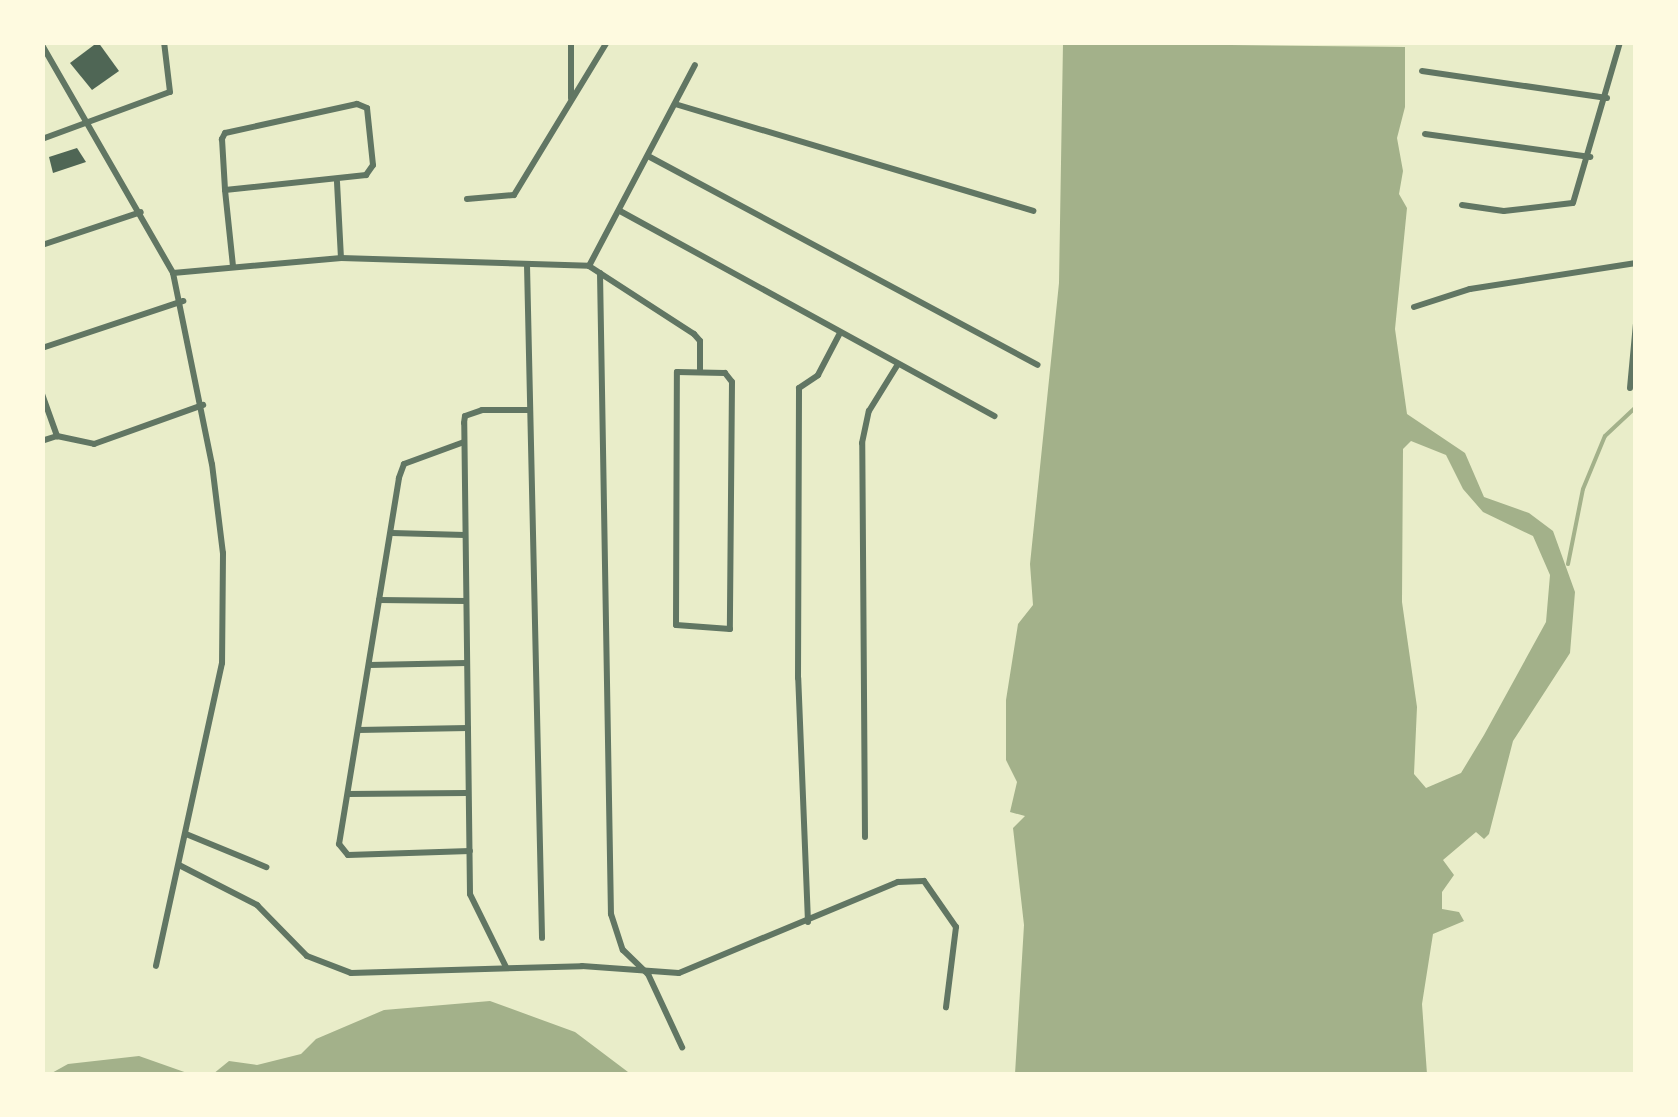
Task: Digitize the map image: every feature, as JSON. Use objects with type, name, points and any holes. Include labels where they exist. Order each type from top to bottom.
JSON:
[{"type":"street","points":[[42,138],[90,124],[170,92],[164,42]]},
{"type":"street","points":[[570,99],[571,42]]},
{"type":"street","points":[[467,199],[514,195],[561,127],[570,99],[607,42]]},
{"type":"street","points":[[1462,206],[1504,210],[1573,202],[1590,157],[1620,42]]},
{"type":"street","points":[[42,45],[173,273],[183,301],[204,406],[224,613],[208,745],[156,966]]},
{"type":"street","points":[[589,266],[694,65]]},
{"type":"street","points":[[1422,71],[1607,98]]},
{"type":"street","points":[[676,104],[1033,211]]},
{"type":"street","points":[[226,190],[338,182],[366,176],[374,165],[363,105],[225,132],[226,190],[233,266]]},
{"type":"street","points":[[1424,134],[1590,157]]},
{"type":"street","points":[[648,156],[1037,366]]},
{"type":"street","points":[[338,182],[341,258]]},
{"type":"street","points":[[620,210],[995,416]]},
{"type":"street","points":[[42,246],[141,212]]},
{"type":"street","points":[[173,273],[341,258],[589,266],[694,334],[700,372]]},
{"type":"street","points":[[1414,307],[1470,289],[1636,263]]},
{"type":"street","points":[[526,265],[542,938]]},
{"type":"street","points":[[600,273],[610,914],[623,950],[648,974],[682,1048]]},
{"type":"street","points":[[42,348],[183,301]]},
{"type":"street","points":[[1630,388],[1636,323]]},
{"type":"street","points":[[808,922],[800,388],[818,375],[840,332]]},
{"type":"street","points":[[866,837],[862,443],[869,411],[898,364]]},
{"type":"street","points":[[700,372],[725,373],[732,382],[730,630],[676,625],[674,377],[700,372]]},
{"type":"street","points":[[42,394],[57,436]]},
{"type":"street","points":[[42,441],[57,436],[94,444],[204,406]]},
{"type":"street","points":[[506,967],[473,908],[467,793],[464,442],[469,413],[530,410]]},
{"type":"street","points":[[464,442],[404,464],[340,844],[348,855],[470,851]]},
{"type":"street","points":[[392,533],[465,534]]},
{"type":"street","points":[[379,600],[466,600]]},
{"type":"street","points":[[369,664],[466,663]]},
{"type":"street","points":[[358,730],[468,728]]},
{"type":"street","points":[[348,794],[467,793]]},
{"type":"street","points":[[186,834],[266,867]]},
{"type":"street","points":[[179,865],[257,904],[306,956],[351,973],[506,967],[678,973],[898,882],[924,881],[956,926],[946,1007]]},
{"type":"shaded area","points":[[1063,43],[1405,47],[1405,107],[1397,138],[1403,171],[1399,194],[1407,208],[1395,329],[1407,414],[1465,453],[1484,497],[1529,513],[1553,531],[1575,592],[1570,653],[1513,741],[1489,834],[1484,839],[1476,832],[1443,860],[1454,875],[1442,892],[1442,909],[1459,912],[1464,921],[1433,934],[1422,1004],[1427,1074],[1015,1074],[1024,925],[1013,828],[1025,816],[1010,812],[1017,782],[1006,760],[1006,700],[1018,624],[1033,605],[1030,564],[1059,283]],"holes":[[[1411,441],[1446,455],[1463,489],[1483,512],[1533,536],[1550,575],[1546,622],[1484,735],[1461,773],[1426,788],[1414,774],[1417,707],[1402,602],[1403,449]]]},
{"type":"shaded area","points":[[490,1001],[575,1032],[628,1072],[694,1074],[213,1074],[229,1061],[257,1065],[301,1054],[316,1039],[384,1010]]},
{"type":"shaded area","points":[[139,1056],[190,1074],[50,1074],[68,1064]]},
{"type":"building","points":[[98,42],[119,71],[92,90],[70,63]]},
{"type":"building","points":[[77,148],[86,162],[53,173],[49,157]]},
{"type":"waterway","points":[[1568,564],[1583,489],[1605,436],[1636,407]]}]
